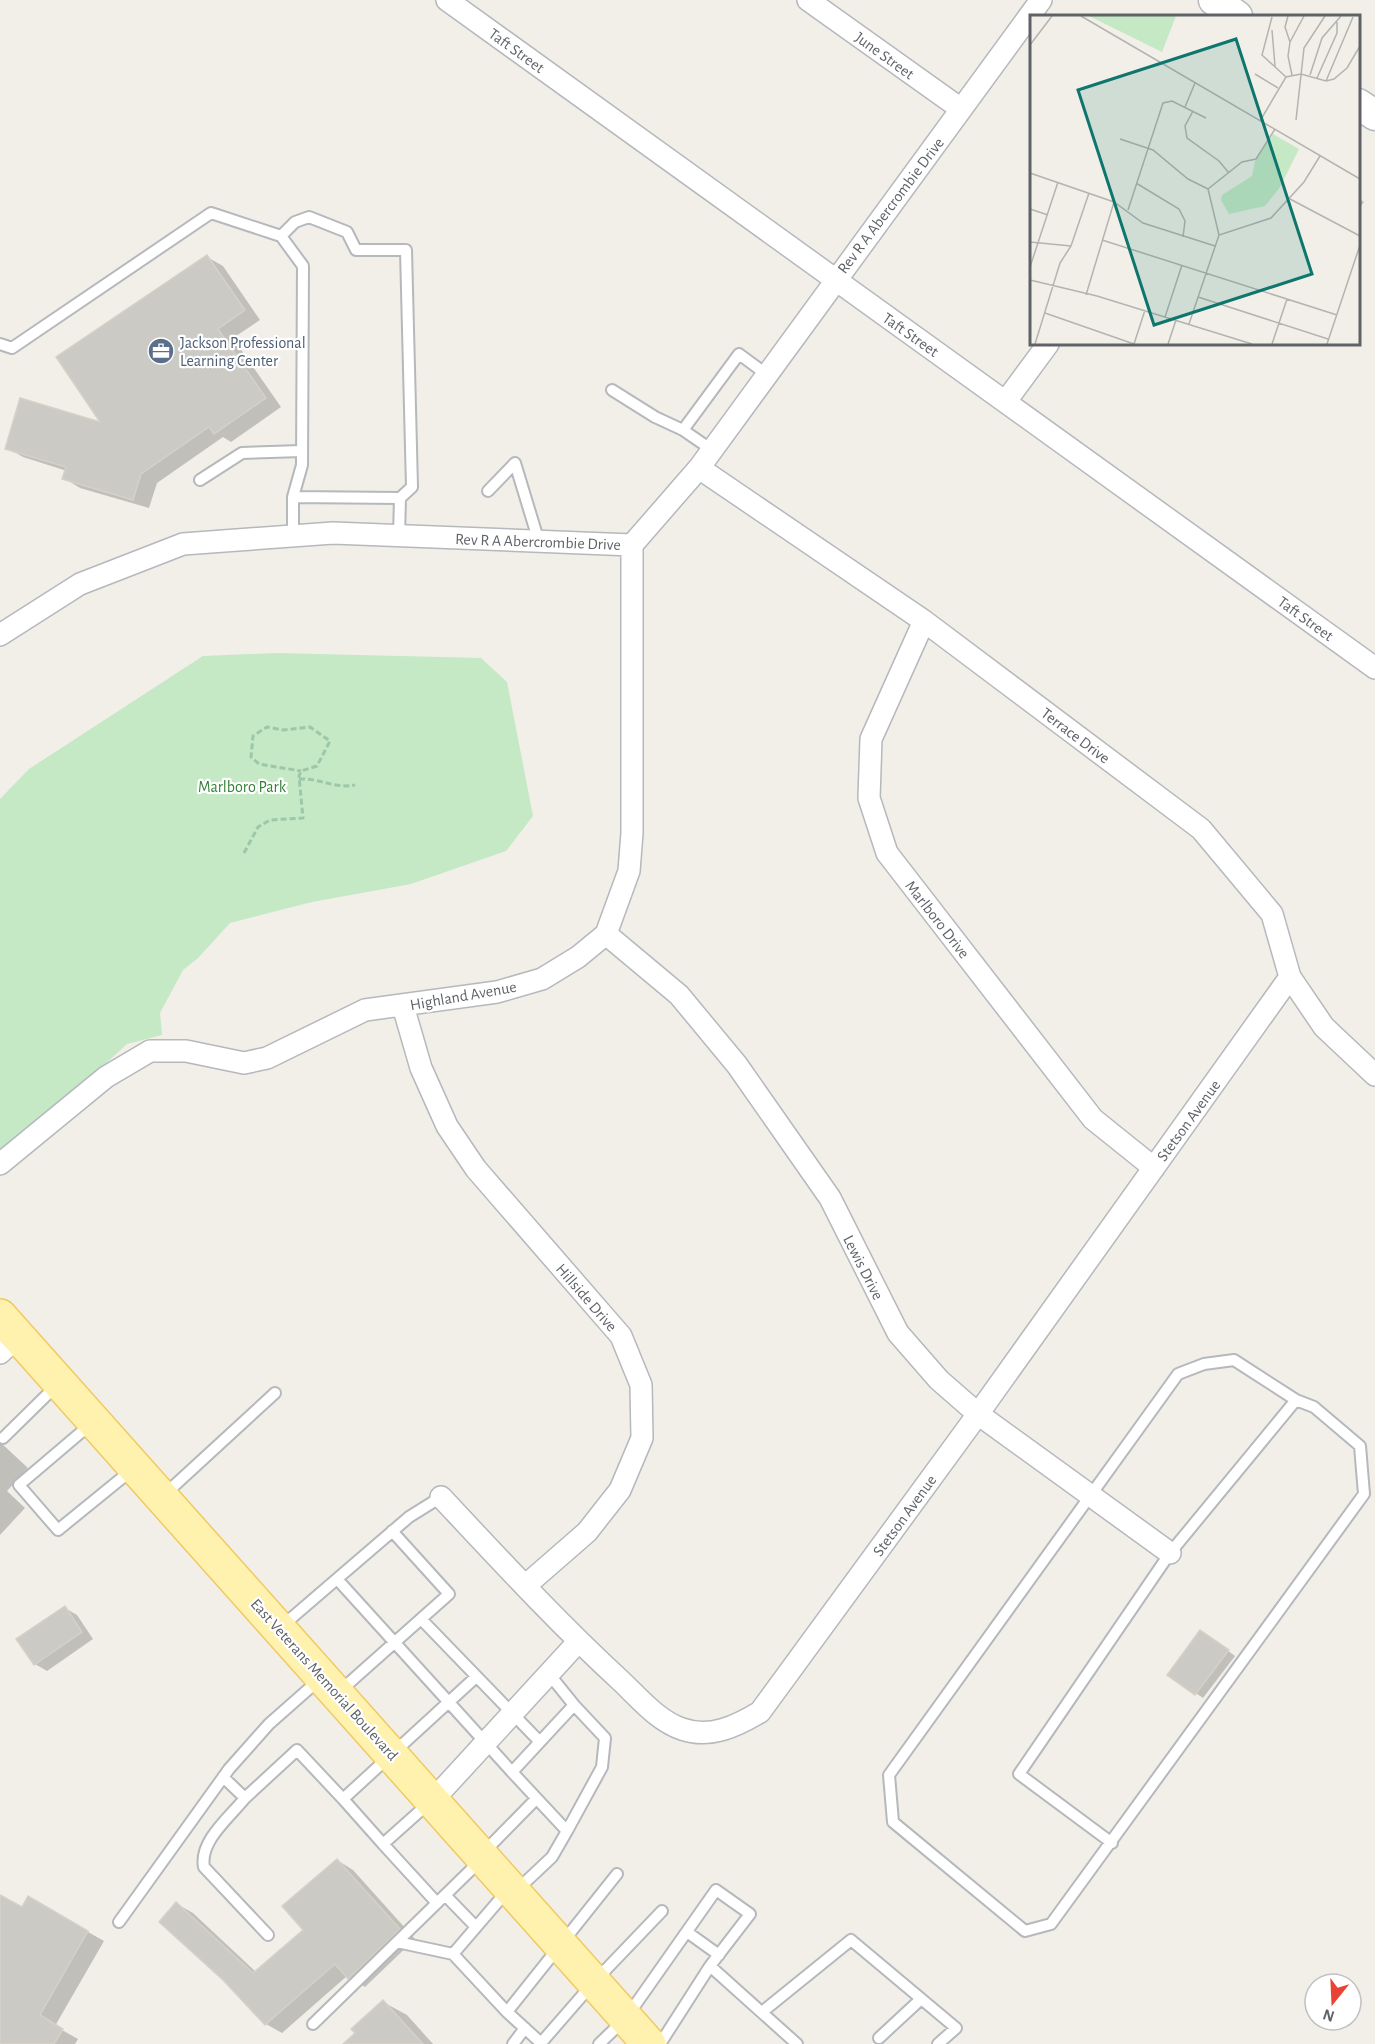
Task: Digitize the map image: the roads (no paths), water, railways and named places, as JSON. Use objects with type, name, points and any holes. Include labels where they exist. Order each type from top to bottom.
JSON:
[{"type":"main road","name":"East Veterans Memorial Boulevard","points":[[6,1335],[60,1383],[649,2044]]},
{"type":"street","name":"Taft Street","points":[[447,0],[1375,668]]},
{"type":"street","name":"June Street","points":[[808,0],[961,109]]},
{"type":"street","name":"Rev R A Abercrombie Drive","points":[[0,635],[80,584],[183,544],[333,534],[632,545],[699,468],[1041,0]]},
{"type":"street","points":[[1215,0],[1236,15]]},
{"type":"street","points":[[1360,105],[1375,116]]},
{"type":"street","points":[[1006,401],[1047,345]]},
{"type":"street","name":"Terrace Drive","points":[[699,468],[924,621],[1201,829],[1272,914],[1290,977],[1324,1028],[1374,1073]]},
{"type":"street","points":[[606,934],[629,870],[633,832],[632,545]]},
{"type":"street","name":"Marlboro Drive","points":[[924,621],[872,739],[869,798],[887,853],[1092,1119],[1154,1168]]},
{"type":"street","name":"Highland Avenue","points":[[0,1164],[106,1077],[150,1051],[186,1051],[244,1063],[267,1058],[365,1010],[497,992],[542,979],[578,957],[606,934]]},
{"type":"street","name":"Lewis Drive","points":[[606,934],[679,995],[737,1065],[830,1198],[898,1333],[939,1380],[978,1414],[1170,1553]]},
{"type":"street","name":"Stetson Avenue","points":[[441,1497],[578,1642],[660,1717],[683,1730],[710,1732],[737,1727],[760,1712],[978,1414],[1290,977]]},
{"type":"street","name":"Hillside Drive","points":[[403,1006],[422,1068],[447,1126],[476,1169],[621,1336],[641,1385],[642,1438],[620,1490],[587,1532],[525,1586]]},
{"type":"street","points":[[433,1800],[578,1642]]},
{"type":"lane","points":[[0,344],[12,348],[211,213],[281,236],[303,266],[302,465],[293,497],[293,536]]},
{"type":"lane","points":[[281,236],[295,222],[309,217],[347,232],[356,250],[406,250],[412,487],[400,498],[293,497]]},
{"type":"lane","points":[[683,430],[739,354],[766,374]]},
{"type":"lane","points":[[612,390],[655,417],[683,430],[712,450]]},
{"type":"lane","points":[[200,480],[242,453],[302,451]]},
{"type":"lane","points":[[488,490],[515,463],[539,542]]},
{"type":"lane","points":[[399,536],[400,498]]},
{"type":"lane","points":[[1234,1360],[1296,1400],[1314,1407],[1360,1446],[1364,1494],[1051,1924],[1025,1931],[893,1822],[889,1775],[1090,1495],[1178,1374],[1204,1364],[1234,1360]]},
{"type":"lane","points":[[3,1438],[60,1383]]},
{"type":"lane","points":[[162,1497],[275,1393]]},
{"type":"lane","points":[[1112,1843],[1019,1774],[1170,1553],[1296,1400]]},
{"type":"lane","points":[[94,1421],[19,1485],[58,1530],[136,1467]]},
{"type":"lane","points":[[280,1629],[409,1517],[441,1497]]},
{"type":"lane","points":[[119,1922],[223,1777],[269,1724],[395,1643],[449,1594],[392,1531]]},
{"type":"lane","points":[[337,1579],[567,1831]]},
{"type":"lane","points":[[421,1619],[540,1742]]},
{"type":"lane","points":[[453,1953],[512,1889],[552,1857],[602,1767],[605,1738],[549,1674]]},
{"type":"lane","points":[[343,1799],[476,1677]]},
{"type":"lane","points":[[512,1772],[574,1705]]},
{"type":"lane","points":[[268,1935],[204,1867],[202,1857],[206,1845],[246,1798],[297,1750],[383,1844],[441,1899],[476,1927]]},
{"type":"lane","points":[[223,1777],[246,1798]]},
{"type":"lane","points":[[313,2024],[441,1899],[536,1798]]},
{"type":"lane","points":[[383,1844],[433,1800]]},
{"type":"lane","points":[[507,2012],[617,1874]]},
{"type":"lane","points":[[599,2044],[626,2018],[716,1890],[750,1914],[710,1966],[660,2044]]},
{"type":"lane","points":[[397,1942],[453,1953],[507,2012],[542,2043],[594,1982],[662,1911]]},
{"type":"lane","points":[[687,1932],[719,1955]]},
{"type":"lane","points":[[762,2012],[851,1940],[956,2028],[938,2044]]},
{"type":"lane","points":[[710,1966],[797,2044]]},
{"type":"lane","points":[[879,2038],[921,1999]]},
{"type":"lane","points":[[513,2044],[525,2028]]},
{"type":"place","name":"Jackson Professional Learning Center","points":[[161,351]]},
{"type":"park label","name":"Marlboro Park","points":[[242,786]]}]
